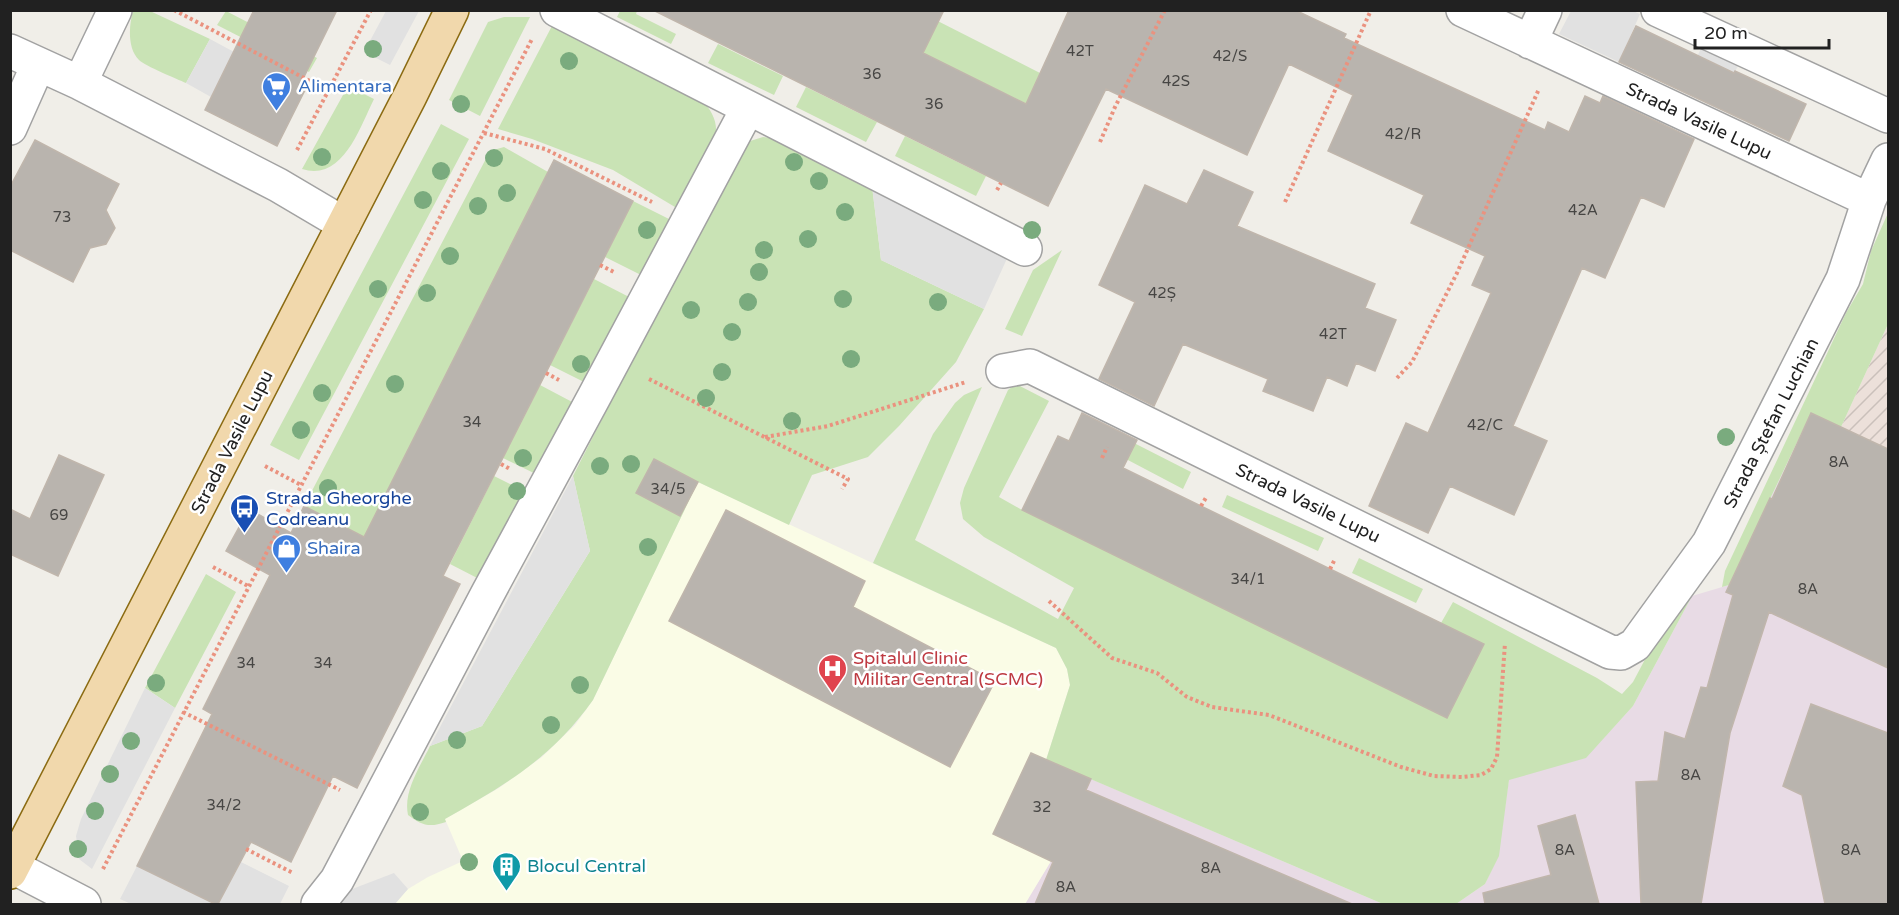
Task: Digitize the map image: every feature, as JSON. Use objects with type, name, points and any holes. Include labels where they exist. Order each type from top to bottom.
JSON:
[{"type":"main road","name":"Strada Vasile Lupu","points":[[12,869],[410,96],[452,10]]},
{"type":"street","points":[[80,83],[115,10]]},
{"type":"street","name":"Strada Vasile Lupu","points":[[1463,10],[1869,200]]},
{"type":"street","points":[[1543,48],[1545,10]]},
{"type":"street","points":[[1658,10],[1888,116]]},
{"type":"street","points":[[547,21],[747,108],[1025,249]]},
{"type":"street","points":[[10,128],[24,58],[80,83],[278,185],[344,224]]},
{"type":"street","points":[[323,898],[337,880],[376,808],[747,108]]},
{"type":"street","name":"Strada Ștefan Luchian","points":[[1610,652],[1621,653],[1635,645],[1709,543],[1843,279],[1869,200],[1888,160]]},
{"type":"street","name":"Strada Vasile Lupu","points":[[1003,370],[1030,366],[1610,652]]},
{"type":"street","points":[[12,869],[84,904]]},
{"type":"path","points":[[174,10],[329,91]]},
{"type":"path","points":[[278,185],[371,10]]},
{"type":"path","points":[[1100,142],[1115,107],[1165,10]]},
{"type":"path","points":[[1285,202],[1371,10]]},
{"type":"path","points":[[101,873],[484,133],[547,21]]},
{"type":"path","points":[[1397,378],[1413,362],[1457,273],[1543,48]]},
{"type":"path","points":[[484,133],[545,149],[688,220]]},
{"type":"path","points":[[613,361],[848,479],[842,489]]},
{"type":"path","points":[[765,437],[828,426],[1003,370]]},
{"type":"path","points":[[260,476],[266,465],[301,485]]},
{"type":"path","points":[[211,566],[248,586]]},
{"type":"path","points":[[1049,601],[1112,658],[1157,672],[1187,697],[1212,707],[1269,715],[1401,767],[1434,776],[1481,775],[1491,769],[1497,757],[1506,636]]},
{"type":"path","points":[[183,712],[376,808]]},
{"type":"path","points":[[246,849],[323,898]]},
{"type":"shaded area","points":[[386,11],[419,11],[390,65],[364,52]]},
{"type":"shaded area","points":[[1571,11],[1633,11],[1640,14],[1619,62],[1559,34]]},
{"type":"shaded area","points":[[210,39],[234,52],[211,97],[186,83]]},
{"type":"shaded area","points":[[1704,42],[1741,59],[1718,109],[1681,91]]},
{"type":"shaded area","points":[[872,186],[1010,252],[984,309],[881,260]]},
{"type":"shaded area","points":[[1888,324],[1888,449],[1841,427]]},
{"type":"shaded area","points":[[1811,413],[1888,449],[1888,904],[1456,904],[1485,884],[1498,856],[1509,779],[1586,757],[1633,706],[1692,596],[1729,585]]},
{"type":"shaded area","points":[[573,476],[590,551],[482,726],[430,746]]},
{"type":"shaded area","name":"Spitalul Clinic Militar Central (SCMC)","points":[[698,482],[1056,648],[1067,669],[1070,685],[1046,760],[1091,779],[1051,861],[1025,904],[394,904],[408,889],[463,861],[445,819],[499,788],[542,757],[575,725],[593,700]]},
{"type":"shaded area","points":[[145,688],[175,708],[92,869],[79,859],[76,836],[81,819]]},
{"type":"shaded area","points":[[1091,779],[1383,904],[1025,904],[1051,861]]},
{"type":"shaded area","points":[[241,862],[289,886],[280,904],[218,904]]},
{"type":"shaded area","points":[[137,866],[215,904],[131,904],[120,899]]},
{"type":"shaded area","points":[[394,873],[408,889],[395,904],[340,904],[347,891]]},
{"type":"green space","points":[[133,11],[150,11],[210,39],[186,83],[148,66],[135,55],[130,36]]},
{"type":"green space","points":[[226,11],[317,58],[309,72],[217,25]]},
{"type":"green space","points":[[620,11],[637,11],[636,14],[676,34],[671,44],[617,17]]},
{"type":"green space","points":[[837,11],[918,11],[1040,73],[1036,82],[1084,132]]},
{"type":"green space","points":[[504,17],[530,17],[480,116],[449,100],[488,22]]},
{"type":"green space","points":[[553,24],[702,100],[713,115],[716,133],[680,210],[613,170],[532,139],[498,129]]},
{"type":"green space","points":[[718,44],[783,76],[774,95],[708,63]]},
{"type":"green space","points":[[348,86],[374,99],[356,137],[339,160],[329,167],[316,171],[302,169]]},
{"type":"green space","points":[[806,87],[877,122],[866,142],[796,107]]},
{"type":"green space","points":[[441,124],[469,139],[299,460],[270,445]]},
{"type":"green space","points":[[905,136],[986,176],[976,196],[895,156]]},
{"type":"green space","points":[[763,137],[779,139],[872,186],[881,260],[984,309],[956,362],[868,457],[812,475],[789,525],[698,482],[593,700],[577,720],[544,754],[507,782],[445,819],[446,822],[430,825],[417,821],[408,815],[408,797],[413,779],[430,746],[482,726],[590,551],[573,476],[735,158],[747,142]]},
{"type":"green space","points":[[504,147],[548,172],[364,537],[304,506],[490,151]]},
{"type":"green space","points":[[633,201],[675,222],[647,278],[605,257]]},
{"type":"green space","points":[[1888,213],[1888,324],[1841,427],[1811,413],[1729,585],[1722,587],[1725,571],[1846,313],[1863,284],[1871,251]]},
{"type":"green space","points":[[1062,250],[1022,336],[1005,329],[1033,270]]},
{"type":"green space","points":[[594,279],[633,299],[590,385],[550,365]]},
{"type":"green space","points":[[1016,384],[1049,401],[999,497],[1447,718],[1483,645],[1441,623],[1453,602],[1597,678],[1622,694],[1633,682],[1667,618],[1692,596],[1633,706],[1586,758],[1509,780],[1499,856],[1485,884],[1456,904],[1383,904],[1046,760],[1070,685],[1067,669],[1056,648],[873,563],[933,434],[955,403],[964,395],[982,387],[915,540],[1058,619],[1074,588],[984,537],[963,519],[960,503],[964,488],[1008,390]]},
{"type":"green space","points":[[540,385],[576,404],[540,476],[503,458]]},
{"type":"green space","points":[[1134,443],[1191,472],[1183,489],[1126,459]]},
{"type":"green space","points":[[494,476],[528,493],[483,581],[450,564]]},
{"type":"green space","points":[[1227,495],[1324,538],[1318,551],[1222,507]]},
{"type":"green space","points":[[1359,558],[1423,589],[1416,603],[1352,573]]},
{"type":"green space","points":[[206,574],[236,592],[175,708],[145,688]]},
{"type":"building","points":[[254,10],[337,10],[300,85],[306,88],[277,146],[205,110]]},
{"type":"building","points":[[653,10],[944,10],[923,53],[1026,104],[1069,10],[1295,10],[1346,34],[1344,38],[1545,130],[1548,122],[1569,132],[1585,96],[1600,103],[1603,96],[1694,139],[1664,207],[1641,197],[1605,278],[1582,268],[1513,426],[1547,441],[1514,515],[1450,486],[1428,533],[1369,506],[1406,423],[1428,433],[1491,293],[1472,285],[1485,256],[1411,223],[1424,195],[1328,151],[1353,95],[1289,64],[1247,155],[1106,89],[1048,206]]},
{"type":"building","points":[[1636,26],[1734,73],[1735,71],[1806,104],[1789,141],[1619,62]]},
{"type":"building","points":[[35,140],[119,184],[106,210],[115,228],[106,244],[90,248],[73,282],[10,250],[10,187]]},
{"type":"building","points":[[554,160],[633,201],[443,576],[460,584],[357,788],[333,776],[291,862],[251,842],[218,904],[137,866],[212,714],[203,709],[270,575],[226,551],[249,509],[291,533],[304,506],[364,537]]},
{"type":"building","points":[[1204,170],[1253,192],[1237,226],[1375,284],[1365,308],[1396,320],[1375,371],[1356,363],[1347,386],[1327,377],[1313,411],[1263,391],[1268,379],[1183,344],[1154,406],[1099,379],[1135,302],[1099,285],[1145,185],[1187,204]]},
{"type":"building","points":[[1082,413],[1137,440],[1123,468],[1484,644],[1447,718],[1022,510],[1058,436],[1069,441]]},
{"type":"building","points":[[1811,413],[1888,449],[1888,668],[1769,612],[1730,733],[1701,904],[1641,904],[1636,782],[1658,781],[1665,732],[1685,739],[1701,687],[1707,688],[1733,595],[1726,592]]},
{"type":"building","points":[[59,455],[104,475],[58,576],[10,554],[10,509],[30,519]]},
{"type":"building","points":[[654,459],[698,482],[680,516],[636,493]]},
{"type":"building","points":[[726,510],[865,581],[853,607],[995,681],[950,767],[669,621]]},
{"type":"building","points":[[1811,704],[1888,733],[1888,904],[1825,904],[1802,795],[1783,786]]},
{"type":"building","points":[[1031,753],[1091,779],[1086,790],[1352,904],[1035,904],[1053,862],[993,834]]},
{"type":"building","points":[[1575,815],[1599,904],[1485,904],[1483,893],[1551,875],[1538,826]]},
{"type":"place","name":"Alimentara","points":[[277,112]]},
{"type":"place","name":"Strada Gheorghe Codreanu","points":[[245,534]]},
{"type":"place","name":"Shaira","points":[[286,574]]},
{"type":"place","name":"Spitalul Clinic Militar Central (SCMC)","points":[[832,694]]},
{"type":"place","name":"Blocul Central","points":[[506,892]]}]
